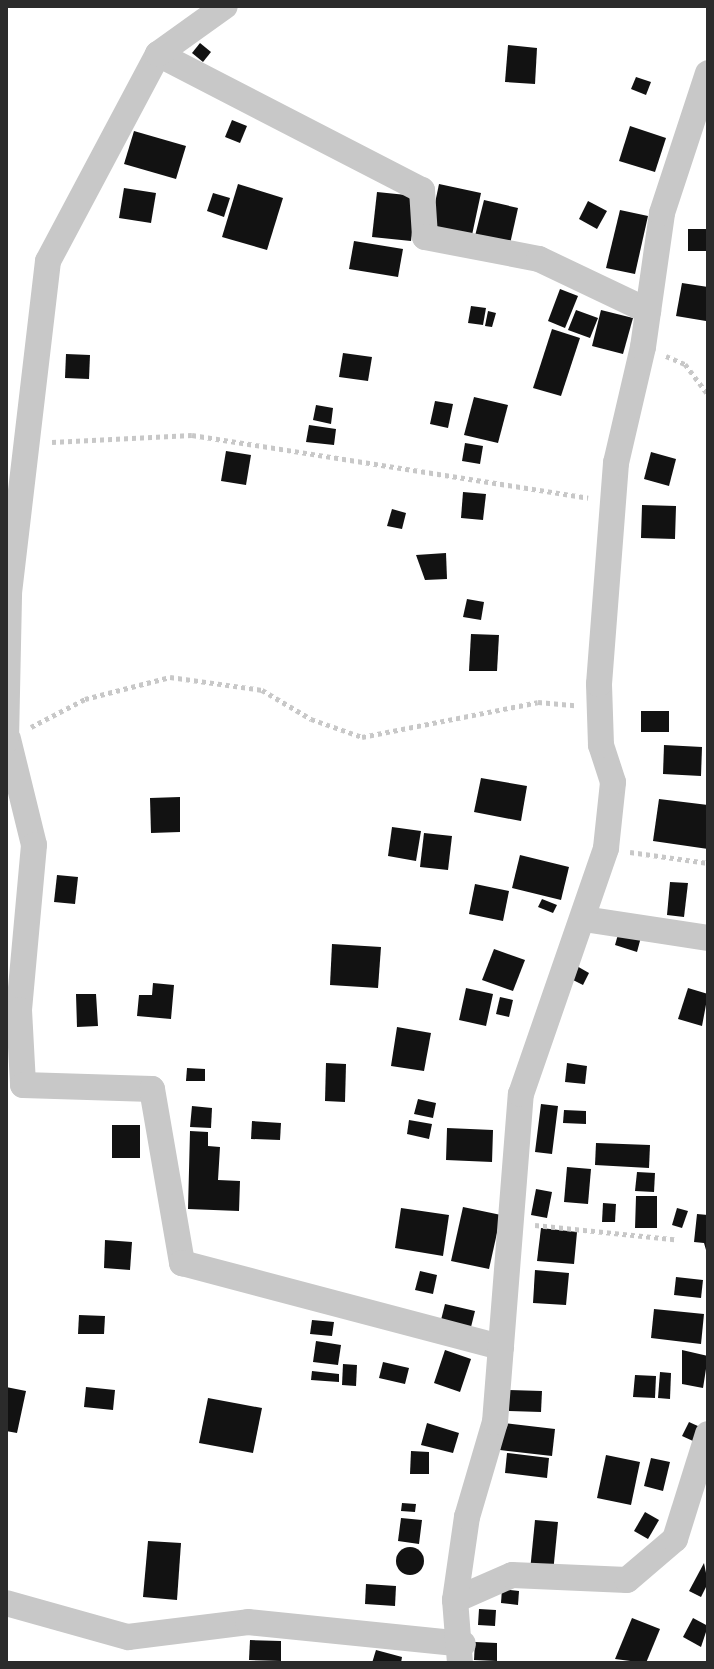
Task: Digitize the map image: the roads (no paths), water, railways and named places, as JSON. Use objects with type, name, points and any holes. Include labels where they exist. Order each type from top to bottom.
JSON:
[{"type":"street","points":[[225,6],[158,54],[48,261],[17,396],[24,444],[9,593],[7,739],[34,845],[19,1010],[23,1085],[152,1089],[182,1263],[501,1347]]},
{"type":"street","points":[[158,54],[422,190],[425,237],[539,259],[648,311]]},
{"type":"street","points":[[6,1603],[128,1637],[248,1622],[462,1654],[455,1600],[467,1517],[495,1422],[514,1224],[521,1094],[606,848],[613,782],[601,745],[600,707],[613,501],[643,347],[662,213],[708,73]]},
{"type":"street","points":[[584,919],[708,938]]},
{"type":"street","points":[[455,1600],[512,1575],[627,1580],[675,1539],[708,1434]]}]
